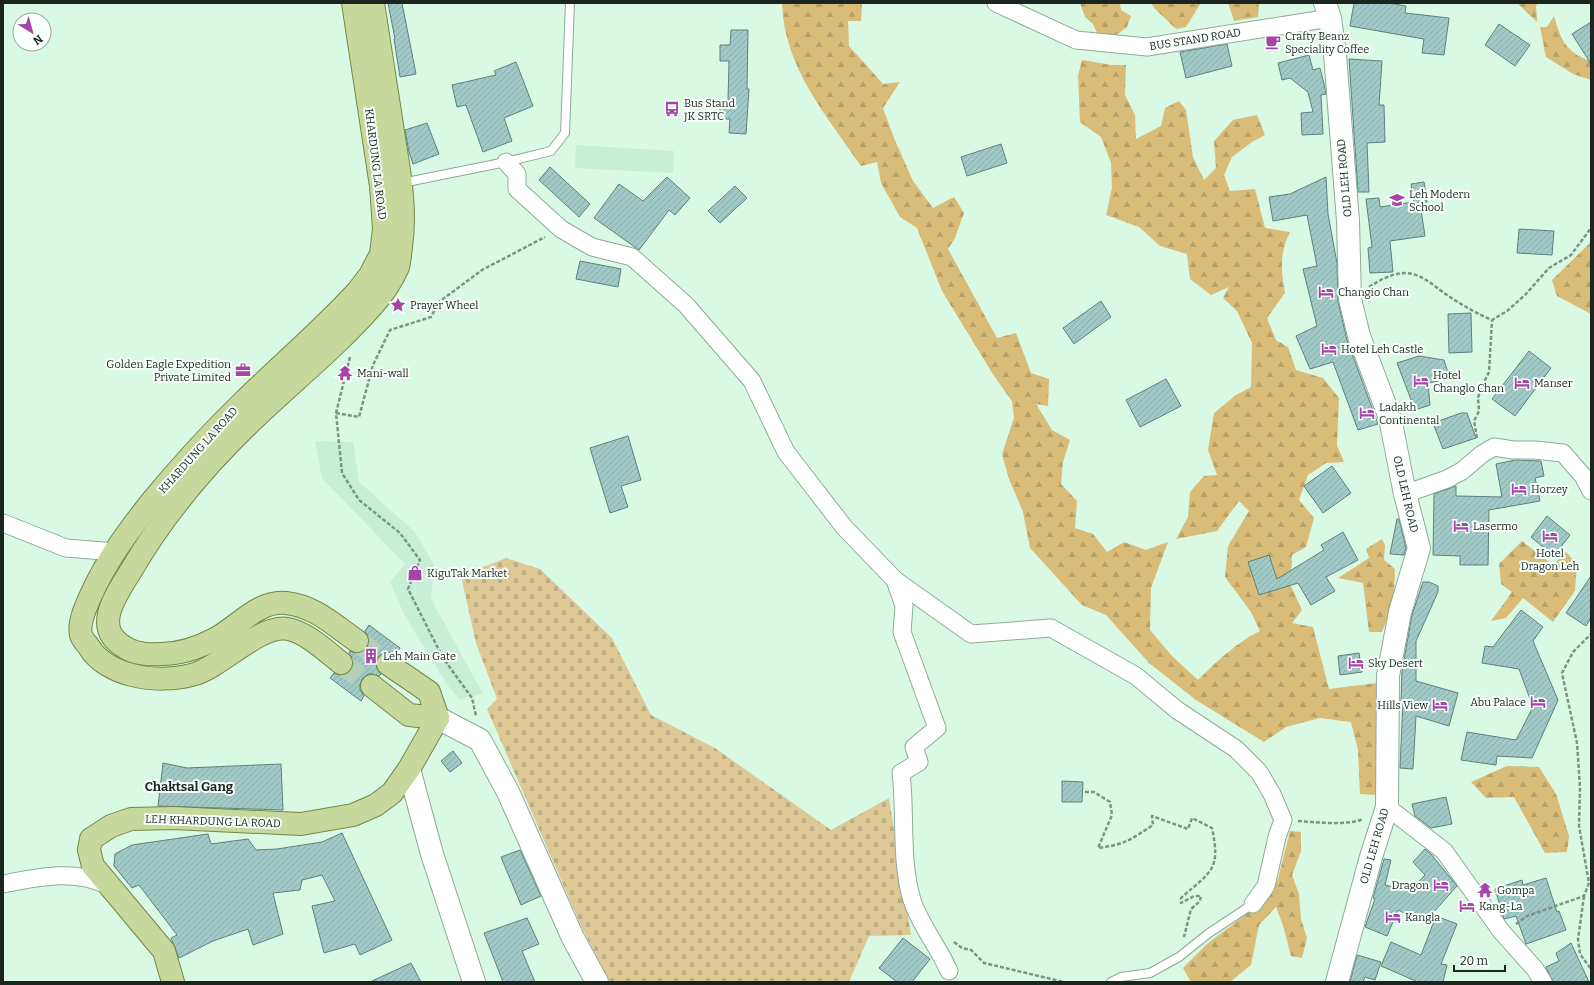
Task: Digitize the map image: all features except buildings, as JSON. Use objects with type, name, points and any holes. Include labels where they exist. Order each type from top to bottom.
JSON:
[{"type":"main road","name":"KHARDUNG LA ROAD","points":[[341,663],[308,638],[287,629],[268,632],[255,638],[226,659],[196,674],[174,678],[145,679],[124,674],[105,664],[91,650],[81,635],[82,617],[91,595],[116,552],[138,519],[210,435],[341,310],[370,274],[380,254],[384,229],[380,186],[353,3]]},
{"type":"main road","name":"KHARDUNG LA ROAD","points":[[358,641],[323,616],[303,606],[283,602],[258,609],[217,638],[190,650],[170,654],[150,655],[127,649],[111,635],[107,622],[110,607],[154,533],[199,477],[255,417],[354,326],[390,284],[399,264],[404,231],[402,183],[373,3]]},
{"type":"main road","points":[[372,686],[409,715],[438,718],[429,692],[388,664]]},
{"type":"main road","name":"LEH KHARDUNG LA ROAD","points":[[173,982],[164,952],[93,866],[89,850],[91,839],[111,826],[131,819],[173,818],[301,824],[353,815],[376,805],[392,793],[409,769],[438,718]]},
{"type":"street","name":"BUS STAND ROAD","points":[[996,3],[1076,40],[1147,47],[1327,11]]},
{"type":"street","name":"OLD LEH ROAD","points":[[1327,11],[1335,54],[1348,221],[1350,299],[1358,336],[1390,418],[1405,494],[1419,548],[1400,612],[1388,676],[1387,807],[1371,857],[1338,982]]},
{"type":"street","points":[[506,162],[517,174],[517,189],[561,229],[592,247],[632,257],[686,305],[752,381],[786,452],[844,528],[895,580],[971,634],[1051,628],[1136,676],[1177,710],[1236,749],[1259,772],[1272,794],[1284,820],[1277,837],[1266,886],[1253,904]]},
{"type":"street","points":[[380,186],[402,183]]},
{"type":"street","points":[[1405,494],[1447,479],[1462,471],[1482,454],[1494,447],[1513,450],[1535,450],[1563,453],[1583,476],[1591,491]]},
{"type":"street","points":[[3,523],[66,548],[116,552]]},
{"type":"street","points":[[895,580],[904,606],[902,632],[938,728],[914,747],[919,762],[901,773],[907,873],[912,901],[941,953],[949,971]]},
{"type":"street","points":[[438,718],[480,740],[508,792],[573,938],[597,982]]},
{"type":"street","points":[[409,769],[432,854],[474,982]]},
{"type":"street","points":[[1387,807],[1444,851],[1507,937],[1535,969],[1543,982]]},
{"type":"street","points":[[3,884],[58,875],[97,880],[114,890]]},
{"type":"lane","points":[[402,183],[551,152],[564,132],[570,3]]},
{"type":"lane","points":[[1111,982],[1121,977],[1150,973],[1179,957],[1208,933],[1253,904]]},
{"type":"path","points":[[1492,320],[1507,311],[1525,295],[1548,268],[1571,255],[1591,228]]},
{"type":"path","points":[[336,413],[360,417],[373,365],[390,330],[431,317],[439,302],[482,270],[561,229]]},
{"type":"path","points":[[1350,299],[1386,277],[1406,273],[1432,282],[1478,314],[1492,320]]},
{"type":"path","points":[[1482,454],[1477,445],[1474,421],[1479,411],[1478,398],[1481,388],[1489,372],[1492,320]]},
{"type":"path","points":[[354,326],[356,336],[336,413],[342,473],[359,500],[400,533],[420,560],[408,588],[442,658],[472,698],[480,740]]},
{"type":"path","points":[[1591,634],[1573,652],[1562,673],[1577,743],[1580,788],[1578,826],[1589,883],[1584,896],[1578,939],[1580,954],[1591,969]]},
{"type":"path","points":[[1085,792],[1094,792],[1110,802],[1112,815],[1098,848],[1115,846],[1134,839],[1153,825],[1152,816],[1188,829],[1192,818],[1212,828],[1217,850],[1214,865],[1206,877],[1181,898],[1181,903],[1194,896],[1201,896],[1200,901],[1191,909],[1179,957]]},
{"type":"path","points":[[1284,820],[1329,823],[1358,821],[1387,807]]},
{"type":"path","points":[[1507,937],[1511,927],[1527,916],[1564,901],[1584,896]]},
{"type":"path","points":[[927,930],[944,935],[962,948],[971,950],[984,963],[1064,982]]},
{"type":"shaded area","points":[[576,145],[674,151],[673,173],[575,168]]},
{"type":"shaded area","name":"KiguTak Market","points":[[315,441],[353,442],[359,482],[415,532],[434,565],[431,599],[483,694],[459,699],[446,683],[404,614],[390,582],[405,564],[322,478]]},
{"type":"green space","points":[[782,3],[862,3],[861,21],[848,21],[849,46],[883,84],[900,82],[883,108],[894,138],[913,181],[933,208],[954,197],[964,213],[955,238],[948,249],[997,338],[1016,333],[1031,373],[1049,379],[1048,406],[1036,404],[1052,430],[1070,440],[1063,462],[1061,484],[1077,501],[1075,528],[1093,534],[1107,552],[1124,542],[1146,550],[1168,542],[1151,588],[1150,630],[1172,656],[1198,680],[1235,647],[1260,631],[1251,612],[1225,577],[1228,546],[1249,511],[1239,501],[1217,531],[1176,539],[1188,517],[1190,492],[1204,476],[1217,475],[1208,450],[1214,413],[1236,395],[1251,387],[1252,343],[1237,311],[1223,298],[1229,287],[1211,295],[1190,279],[1187,254],[1160,246],[1139,227],[1106,215],[1112,188],[1111,163],[1101,137],[1080,122],[1078,76],[1082,60],[1112,65],[1126,65],[1125,95],[1135,115],[1136,139],[1161,126],[1165,108],[1179,101],[1186,110],[1193,157],[1204,180],[1216,168],[1214,141],[1233,120],[1257,115],[1265,135],[1252,142],[1232,157],[1224,175],[1230,191],[1255,189],[1265,228],[1290,232],[1286,240],[1282,262],[1285,293],[1267,318],[1276,340],[1288,347],[1296,370],[1323,378],[1339,398],[1337,445],[1344,462],[1326,463],[1308,475],[1299,500],[1314,518],[1306,547],[1292,555],[1291,586],[1302,610],[1292,623],[1313,627],[1329,689],[1377,683],[1377,795],[1360,794],[1358,750],[1351,722],[1320,718],[1286,727],[1264,742],[1196,700],[1149,663],[1106,615],[1082,605],[1030,548],[1023,512],[1009,479],[1002,454],[1014,418],[1012,401],[994,376],[942,291],[917,228],[900,217],[881,183],[877,162],[861,166],[821,109],[809,89],[790,48]]},
{"type":"green space","points":[[1080,3],[1120,3],[1121,10],[1131,16],[1127,27],[1114,37],[1097,33],[1093,24],[1085,17]]},
{"type":"green space","points":[[1151,3],[1201,3],[1186,27],[1176,29],[1154,8]]},
{"type":"green space","points":[[1228,3],[1259,3],[1258,17],[1234,21]]},
{"type":"green space","points":[[1517,3],[1538,3],[1536,6],[1537,22]]},
{"type":"green space","points":[[1554,16],[1562,39],[1570,50],[1591,61],[1591,80],[1573,74],[1546,57],[1540,27],[1547,27]]},
{"type":"green space","points":[[1591,242],[1591,314],[1557,296],[1552,280]]},
{"type":"green space","points":[[1382,539],[1385,545],[1384,560],[1395,569],[1394,600],[1382,632],[1369,632],[1363,583],[1338,578],[1369,558],[1366,549]]},
{"type":"green space","points":[[1522,541],[1553,565],[1566,552],[1577,564],[1575,591],[1553,622],[1523,598],[1506,618],[1491,621],[1512,592],[1501,584],[1499,564]]},
{"type":"green space","points":[[506,558],[540,569],[612,638],[651,715],[715,748],[831,830],[889,798],[911,935],[869,936],[849,982],[610,982],[582,928],[487,709],[497,699],[476,643],[461,576]]},
{"type":"green space","points":[[1507,766],[1539,767],[1556,794],[1569,836],[1567,852],[1545,853],[1514,797],[1486,798],[1471,782]]},
{"type":"green space","points":[[1290,831],[1301,832],[1301,851],[1292,875],[1299,894],[1301,919],[1307,938],[1302,958],[1291,956],[1283,925],[1276,907],[1259,925],[1251,965],[1230,982],[1191,982],[1183,968],[1207,944],[1270,896],[1278,879]]},
{"type":"tunnel","points":[[357,641],[388,664]]},
{"type":"tunnel","points":[[341,663],[372,686]]},
{"type":"place","name":"Crafty Beanz Speciality Coffee","points":[[1273,42]]},
{"type":"place","name":"Bus Stand JK SRTC","points":[[672,109]]},
{"type":"place","name":"Leh Modern School","points":[[1397,200]]},
{"type":"place","name":"Changio Chan","points":[[1326,292]]},
{"type":"place","name":"Prayer Wheel","points":[[398,305]]},
{"type":"place","name":"Hotel Leh Castle","points":[[1329,349]]},
{"type":"place","name":"Golden Eagle Expedition Private Limited","points":[[243,370]]},
{"type":"place","name":"Mani-wall","points":[[345,373]]},
{"type":"place","name":"Hotel Changlo Chan","points":[[1421,381]]},
{"type":"place","name":"Manser","points":[[1522,383]]},
{"type":"place","name":"Ladakh Continental","points":[[1367,413]]},
{"type":"place","name":"Horzey","points":[[1519,489]]},
{"type":"place","name":"Lasermo","points":[[1461,526]]},
{"type":"place","name":"Hotel Dragon Leh","points":[[1550,536]]},
{"type":"place","name":"KiguTak Market","points":[[415,573]]},
{"type":"place","name":"Leh Main Gate","points":[[371,656]]},
{"type":"place","name":"Sky Desert","points":[[1356,663]]},
{"type":"place","name":"Abu Palace","points":[[1538,702]]},
{"type":"place","name":"Hills View","points":[[1440,705]]},
{"type":"place","name":"Dragon","points":[[1441,885]]},
{"type":"place","name":"Gompa","points":[[1485,890]]},
{"type":"place","name":"Kang-La","points":[[1467,906]]},
{"type":"place","name":"Kangla","points":[[1393,917]]},
{"type":"district","name":"Chaktsal Gang","points":[[189,786]]}]
